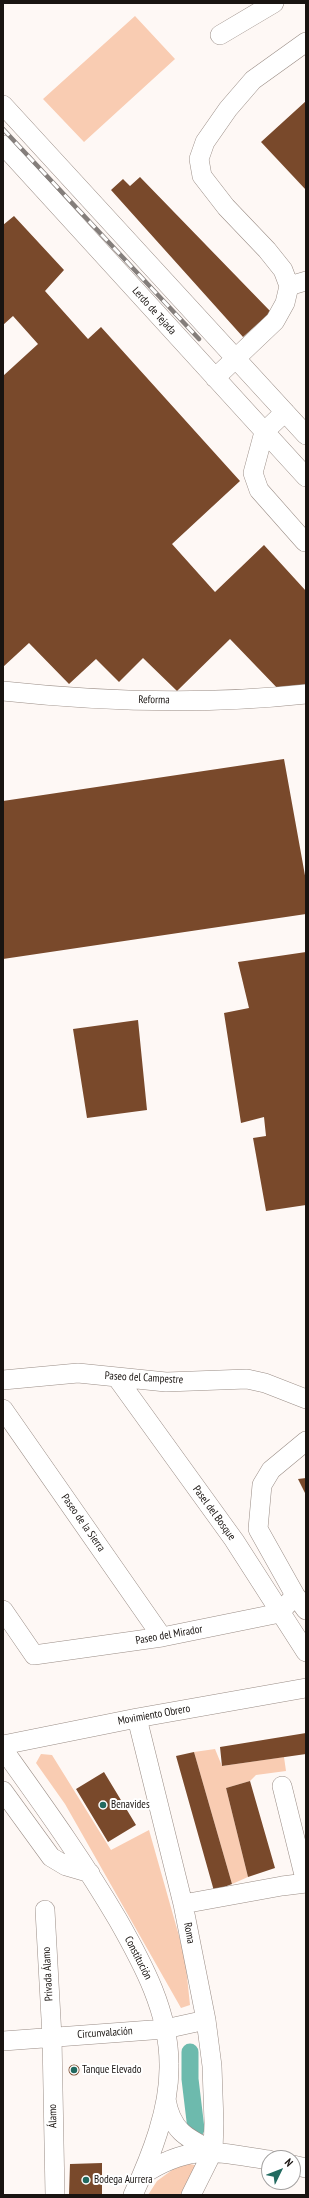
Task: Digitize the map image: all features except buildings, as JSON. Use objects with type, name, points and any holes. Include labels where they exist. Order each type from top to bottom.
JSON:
[{"type":"street","points":[[220,35],[274,3]]},
{"type":"street","points":[[215,378],[275,321],[297,284],[283,270],[267,250],[226,208],[202,176],[199,159],[205,142],[228,109],[253,80],[306,42]]},
{"type":"street","points":[[3,105],[306,435]]},
{"type":"street","points":[[4,147],[25,129]]},
{"type":"street","name":"Lerdo de Tejada","points":[[4,147],[306,477]]},
{"type":"street","points":[[285,412],[264,432],[253,472],[255,483],[259,490],[305,542]]},
{"type":"street","name":"Reforma","points":[[3,691],[83,698],[151,701],[221,701],[306,694]]},
{"type":"street","name":"Paseo del Campestre","points":[[3,1380],[78,1373],[166,1382],[247,1378],[265,1383],[306,1399]]},
{"type":"street","name":"Pasel del Bosque","points":[[117,1378],[234,1540],[306,1652]]},
{"type":"street","name":"Paseo de la Sierra","points":[[3,1409],[162,1637]]},
{"type":"street","points":[[306,1441],[271,1470],[262,1485],[258,1530],[295,1595],[306,1610]]},
{"type":"street","points":[[234,1540],[258,1530]]},
{"type":"street","points":[[280,1613],[295,1595]]},
{"type":"street","name":"Paseo del Mirador","points":[[3,1610],[34,1655],[162,1637],[280,1613]]},
{"type":"street","name":"Movimiento Obrero","points":[[3,1745],[137,1718],[306,1688]]},
{"type":"street","name":"Roma","points":[[137,1718],[183,1904],[206,2020],[212,2081],[214,2123],[213,2151]]},
{"type":"street","name":"Constitución","points":[[3,1749],[90,1872],[144,1968],[165,2029],[169,2065],[166,2098],[163,2113],[142,2175],[133,2195]]},
{"type":"street","points":[[183,1904],[306,1883],[282,1786]]},
{"type":"street","points":[[3,1791],[51,1857],[66,1866],[90,1872]]},
{"type":"street","name":"Privada Álamo","points":[[45,1910],[52,2037]]},
{"type":"street","name":"Circunvalación","points":[[3,2041],[165,2029],[206,2020]]},
{"type":"street","name":"Álamo","points":[[52,2037],[55,2195]]},
{"type":"street","points":[[166,2098],[170,2120],[176,2128],[198,2144],[213,2151]]},
{"type":"street","points":[[142,2175],[179,2155],[202,2151],[213,2151],[261,2159]]},
{"type":"street","points":[[191,2195],[213,2151]]},
{"type":"shaded area","points":[[135,16],[175,59],[84,142],[43,99]]},
{"type":"shaded area","points":[[215,1749],[222,1766],[284,1757],[286,1771],[256,1775],[250,1781],[226,1788],[248,1877],[232,1884],[194,1752]]},
{"type":"shaded area","points":[[41,1754],[52,1755],[111,1850],[149,1830],[185,1957],[190,2005],[181,2008],[65,1804],[36,1763]]},
{"type":"shaded area","points":[[183,2162],[198,2166],[186,2195],[148,2195],[157,2181]]},
{"type":"waterway","points":[[190,2052],[190,2079],[196,2129]]},
{"type":"railway","points":[[3,129],[199,339]]},
{"type":"place","name":"Benavides","points":[[103,1805]]},
{"type":"place","name":"Tanque Elevado","points":[[74,2070]]},
{"type":"place","name":"Bodega Aurrera","points":[[86,2180]]}]
